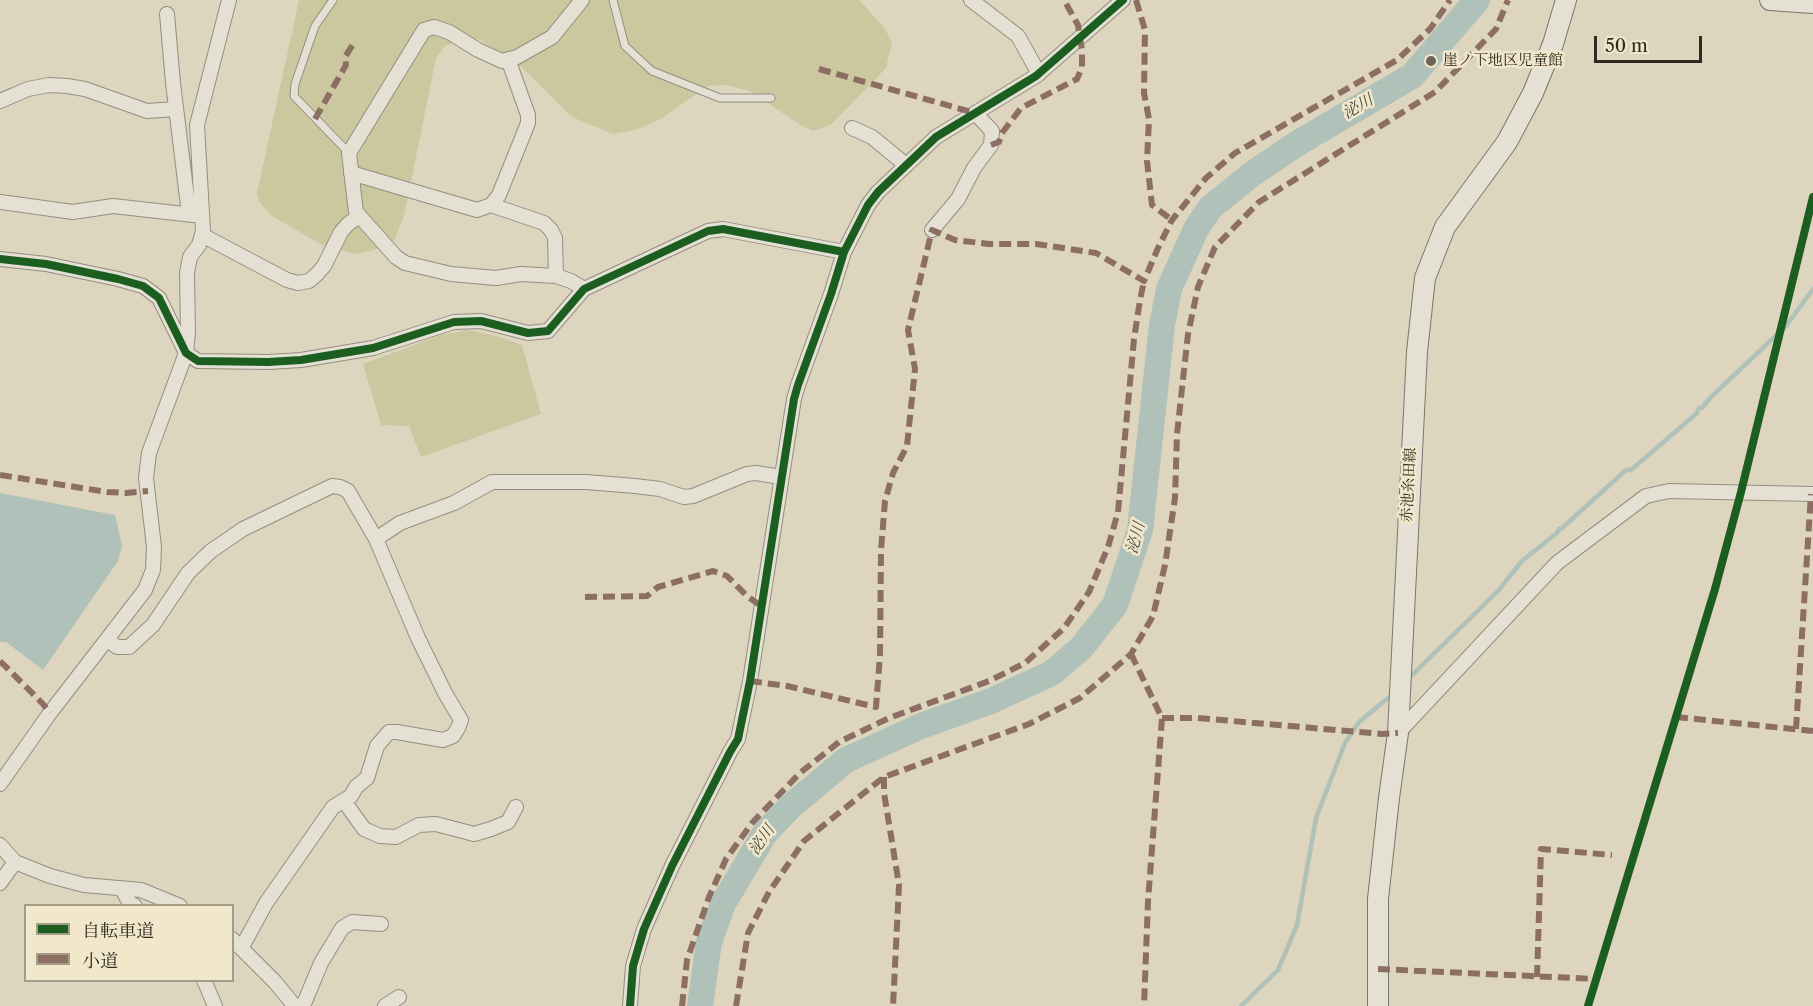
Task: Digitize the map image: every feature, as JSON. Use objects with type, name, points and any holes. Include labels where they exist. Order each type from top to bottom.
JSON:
[{"type":"main road","name":"赤池糸田線","points":[[1378,1006],[1378,899],[1398,733],[1416,364],[1425,278],[1445,227],[1507,142],[1533,93],[1553,44],[1566,0]]},
{"type":"main road","points":[[1770,0],[1813,3]]},
{"type":"street","points":[[196,215],[197,125],[229,0]]},
{"type":"street","points":[[582,0],[552,37],[517,57],[502,61],[478,50],[449,32],[434,27],[424,30],[349,153],[356,212],[396,257],[405,263],[451,274],[496,278],[521,274],[556,276],[571,280],[584,289]]},
{"type":"street","points":[[971,0],[1018,36],[1039,74]]},
{"type":"street","points":[[630,1006],[633,966],[644,929],[672,866],[738,739],[750,681],[781,477],[798,385],[844,252],[873,199],[936,137],[1039,74],[1124,0]]},
{"type":"street","points":[[0,784],[50,713],[145,590],[153,570],[154,547],[146,478],[149,453],[186,353],[187,273],[190,257],[199,245],[202,235],[196,215],[176,109],[167,14]]},
{"type":"street","points":[[351,172],[477,210],[491,205],[499,195],[528,123],[528,115],[508,59]]},
{"type":"street","points":[[0,101],[28,89],[49,85],[85,89],[147,111],[176,109]]},
{"type":"street","points":[[932,230],[958,199],[974,168],[991,145],[992,131],[975,113]]},
{"type":"street","points":[[852,128],[872,137],[906,165]]},
{"type":"street","points":[[0,202],[73,212],[113,206],[196,215]]},
{"type":"street","points":[[491,205],[544,223],[551,230],[555,238],[556,276]]},
{"type":"street","points":[[202,235],[287,280],[298,283],[309,281],[317,274],[324,266],[341,232],[359,216]]},
{"type":"street","points":[[0,259],[56,266],[143,286],[159,298],[186,353],[198,361],[268,362],[301,360],[373,348],[454,322],[481,321],[528,333],[548,331],[584,289],[708,231],[723,229],[844,252]]},
{"type":"street","points":[[376,539],[400,523],[454,503],[492,482],[586,482],[660,489],[684,497],[693,496],[747,474],[781,477]]},
{"type":"street","points":[[108,640],[117,647],[129,647],[153,625],[188,573],[211,551],[243,529],[332,486],[340,486],[348,491],[376,539],[418,638],[461,720],[453,736],[443,740],[389,732],[377,746],[368,778],[356,787],[351,796],[333,807],[237,943],[293,1004],[298,1006]]},
{"type":"street","points":[[1398,733],[1557,563],[1646,495],[1669,491],[1813,494]]},
{"type":"street","points":[[344,801],[364,828],[380,836],[396,837],[419,825],[436,824],[474,834],[508,822],[516,807]]},
{"type":"street","points":[[0,845],[15,862],[50,876],[84,885],[141,890],[175,904]]},
{"type":"street","points":[[0,884],[15,862]]},
{"type":"street","points":[[122,889],[132,904]]},
{"type":"street","points":[[303,1006],[321,963],[342,928],[352,922],[381,924]]},
{"type":"street","points":[[204,982],[215,1006]]},
{"type":"street","points":[[385,1006],[399,997]]},
{"type":"lane","points":[[333,0],[315,26],[295,84],[294,96],[349,153]]},
{"type":"lane","points":[[613,0],[625,46],[652,71],[720,98],[771,98]]},
{"type":"shaded area","points":[[299,0],[859,0],[884,27],[892,43],[886,68],[832,124],[813,131],[750,91],[727,85],[708,86],[659,120],[635,130],[613,134],[572,117],[517,63],[480,40],[464,39],[445,46],[436,58],[404,216],[393,243],[383,248],[357,254],[324,246],[272,216],[260,203],[257,193]]},
{"type":"shaded area","points":[[468,330],[500,337],[522,345],[541,414],[421,457],[409,426],[381,425],[363,364],[441,335]]},
{"type":"shaded area","points":[[0,493],[115,515],[122,546],[118,561],[43,670],[6,642],[0,642]]},
{"type":"waterway","name":"泌川","points":[[700,1006],[709,942],[723,904],[765,833],[790,807],[846,760],[921,726],[991,701],[1052,673],[1082,647],[1115,605],[1140,530],[1162,325],[1169,289],[1196,229],[1210,208],[1252,174],[1298,143],[1412,76],[1477,0]]},
{"type":"waterway","points":[[1406,681],[1498,591],[1522,561],[1557,533],[1626,470],[1631,470],[1697,413],[1699,408],[1702,408],[1786,326],[1813,289]]},
{"type":"waterway","points":[[1241,1006],[1278,970],[1297,925],[1316,818],[1345,743],[1359,722],[1394,693]]},
{"type":"marked path","points":[[991,145],[999,142],[1002,133],[1021,108],[1077,79],[1082,67],[1078,25],[1064,0]]},
{"type":"marked path","points":[[1136,0],[1145,30],[1144,93],[1149,119],[1147,161],[1152,205],[1172,220]]},
{"type":"marked path","points":[[750,681],[787,686],[876,707],[880,655],[881,550],[885,501],[893,473],[907,446],[915,369],[908,330],[932,230],[955,240],[989,244],[1036,244],[1096,253],[1144,281],[1172,220],[1206,178],[1235,153],[1397,60],[1430,29],[1450,0]]},
{"type":"marked path","points":[[736,1006],[748,933],[769,892],[804,841],[884,777],[1029,724],[1080,698],[1131,654],[1153,616],[1165,565],[1175,498],[1177,434],[1188,334],[1198,287],[1215,247],[1259,202],[1435,92],[1496,29],[1508,0]]},
{"type":"marked path","points":[[315,119],[346,65],[345,57],[355,41]]},
{"type":"marked path","points":[[819,69],[975,113]]},
{"type":"marked path","points":[[682,1006],[687,960],[709,897],[726,859],[752,823],[800,773],[839,742],[889,718],[989,681],[1025,663],[1064,628],[1089,592],[1108,547],[1118,512],[1134,339],[1144,281]]},
{"type":"marked path","points":[[0,475],[107,492],[148,491]]},
{"type":"marked path","points":[[1796,729],[1811,494]]},
{"type":"marked path","points":[[585,597],[647,596],[658,587],[713,571],[727,576],[761,606]]},
{"type":"marked path","points":[[1131,654],[1162,718],[1148,901],[1144,1006]]},
{"type":"marked path","points":[[0,661],[50,713]]},
{"type":"marked path","points":[[1676,717],[1813,731]]},
{"type":"marked path","points":[[1162,718],[1198,718],[1382,734],[1398,733]]},
{"type":"marked path","points":[[884,777],[884,793],[899,885],[893,1006]]},
{"type":"marked path","points":[[1537,977],[1541,849],[1612,855]]},
{"type":"marked path","points":[[1378,969],[1596,979]]},
{"type":"cycle path","points":[[630,1006],[633,966],[644,929],[672,866],[738,739],[750,681],[794,399],[844,252],[868,205],[878,192],[936,137],[1036,76],[1123,0]]},
{"type":"cycle path","points":[[1588,1006],[1715,589],[1813,197]]},
{"type":"cycle path","points":[[0,259],[46,264],[143,286],[159,298],[186,353],[198,361],[268,362],[301,360],[373,348],[454,322],[481,321],[528,333],[548,331],[584,289],[708,231],[723,229],[844,252]]},
{"type":"place","name":"崖ノ下地区児童館","points":[[1431,61]]}]
